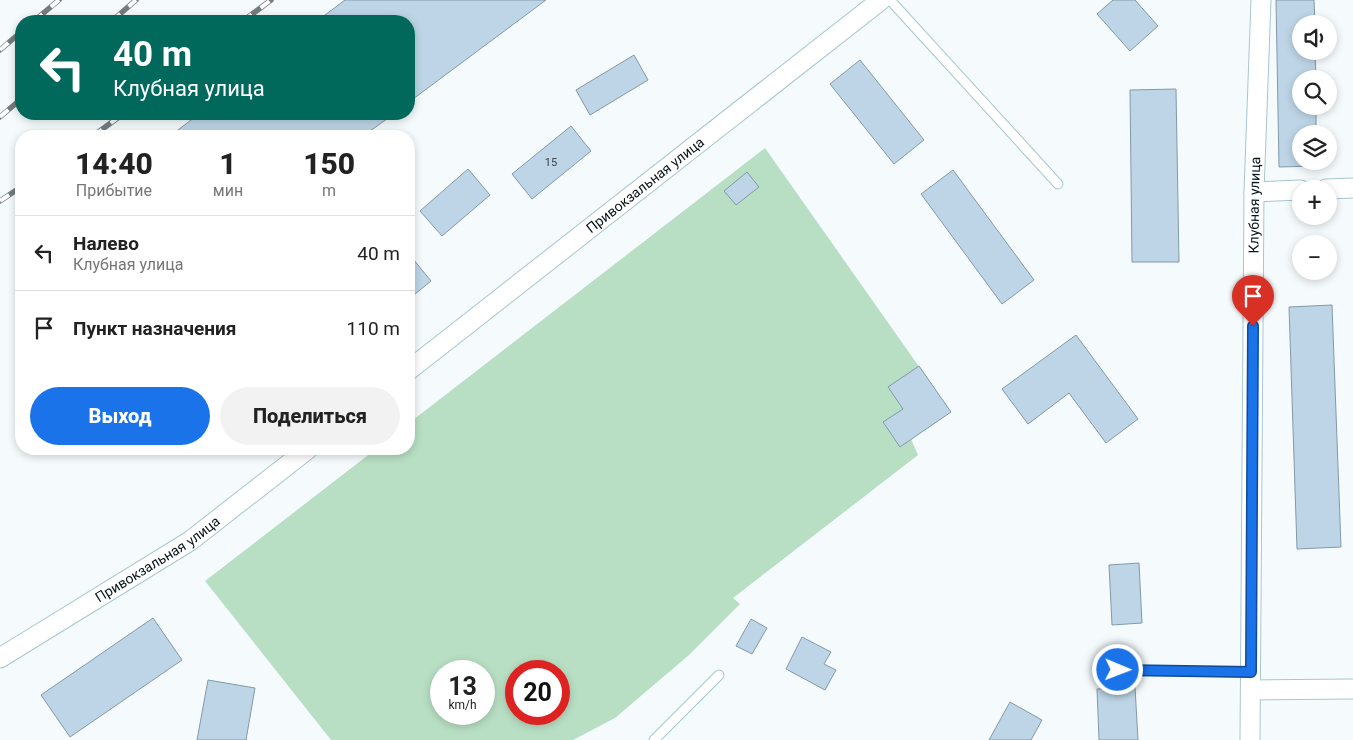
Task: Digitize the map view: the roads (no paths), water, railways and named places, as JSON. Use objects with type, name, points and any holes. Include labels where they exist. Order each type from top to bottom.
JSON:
[{"type":"street","name":"Привокзальная улица","points":[[415,365],[881,0]]},
{"type":"street","name":"Клубная улица","points":[[1250,740],[1254,192],[1261,0]]},
{"type":"street","points":[[1337,189],[1353,188]]},
{"type":"street","points":[[1254,192],[1292,190]]},
{"type":"street","name":"Привокзальная улица","points":[[0,658],[190,542],[300,455]]},
{"type":"street","points":[[1251,681],[1353,689]]},
{"type":"lane","points":[[890,0],[1058,184]]},
{"type":"lane","points":[[1118,670],[1251,681]]},
{"type":"lane","points":[[654,740],[719,675]]},
{"type":"railway","points":[[41,15],[59,0]]},
{"type":"railway","points":[[119,15],[136,0]]},
{"type":"railway","points":[[251,15],[271,0]]},
{"type":"railway","points":[[0,50],[15,37]]},
{"type":"railway","points":[[0,117],[15,104]]},
{"type":"railway","points":[[101,130],[115,120]]},
{"type":"railway","points":[[0,201],[15,191]]}]
